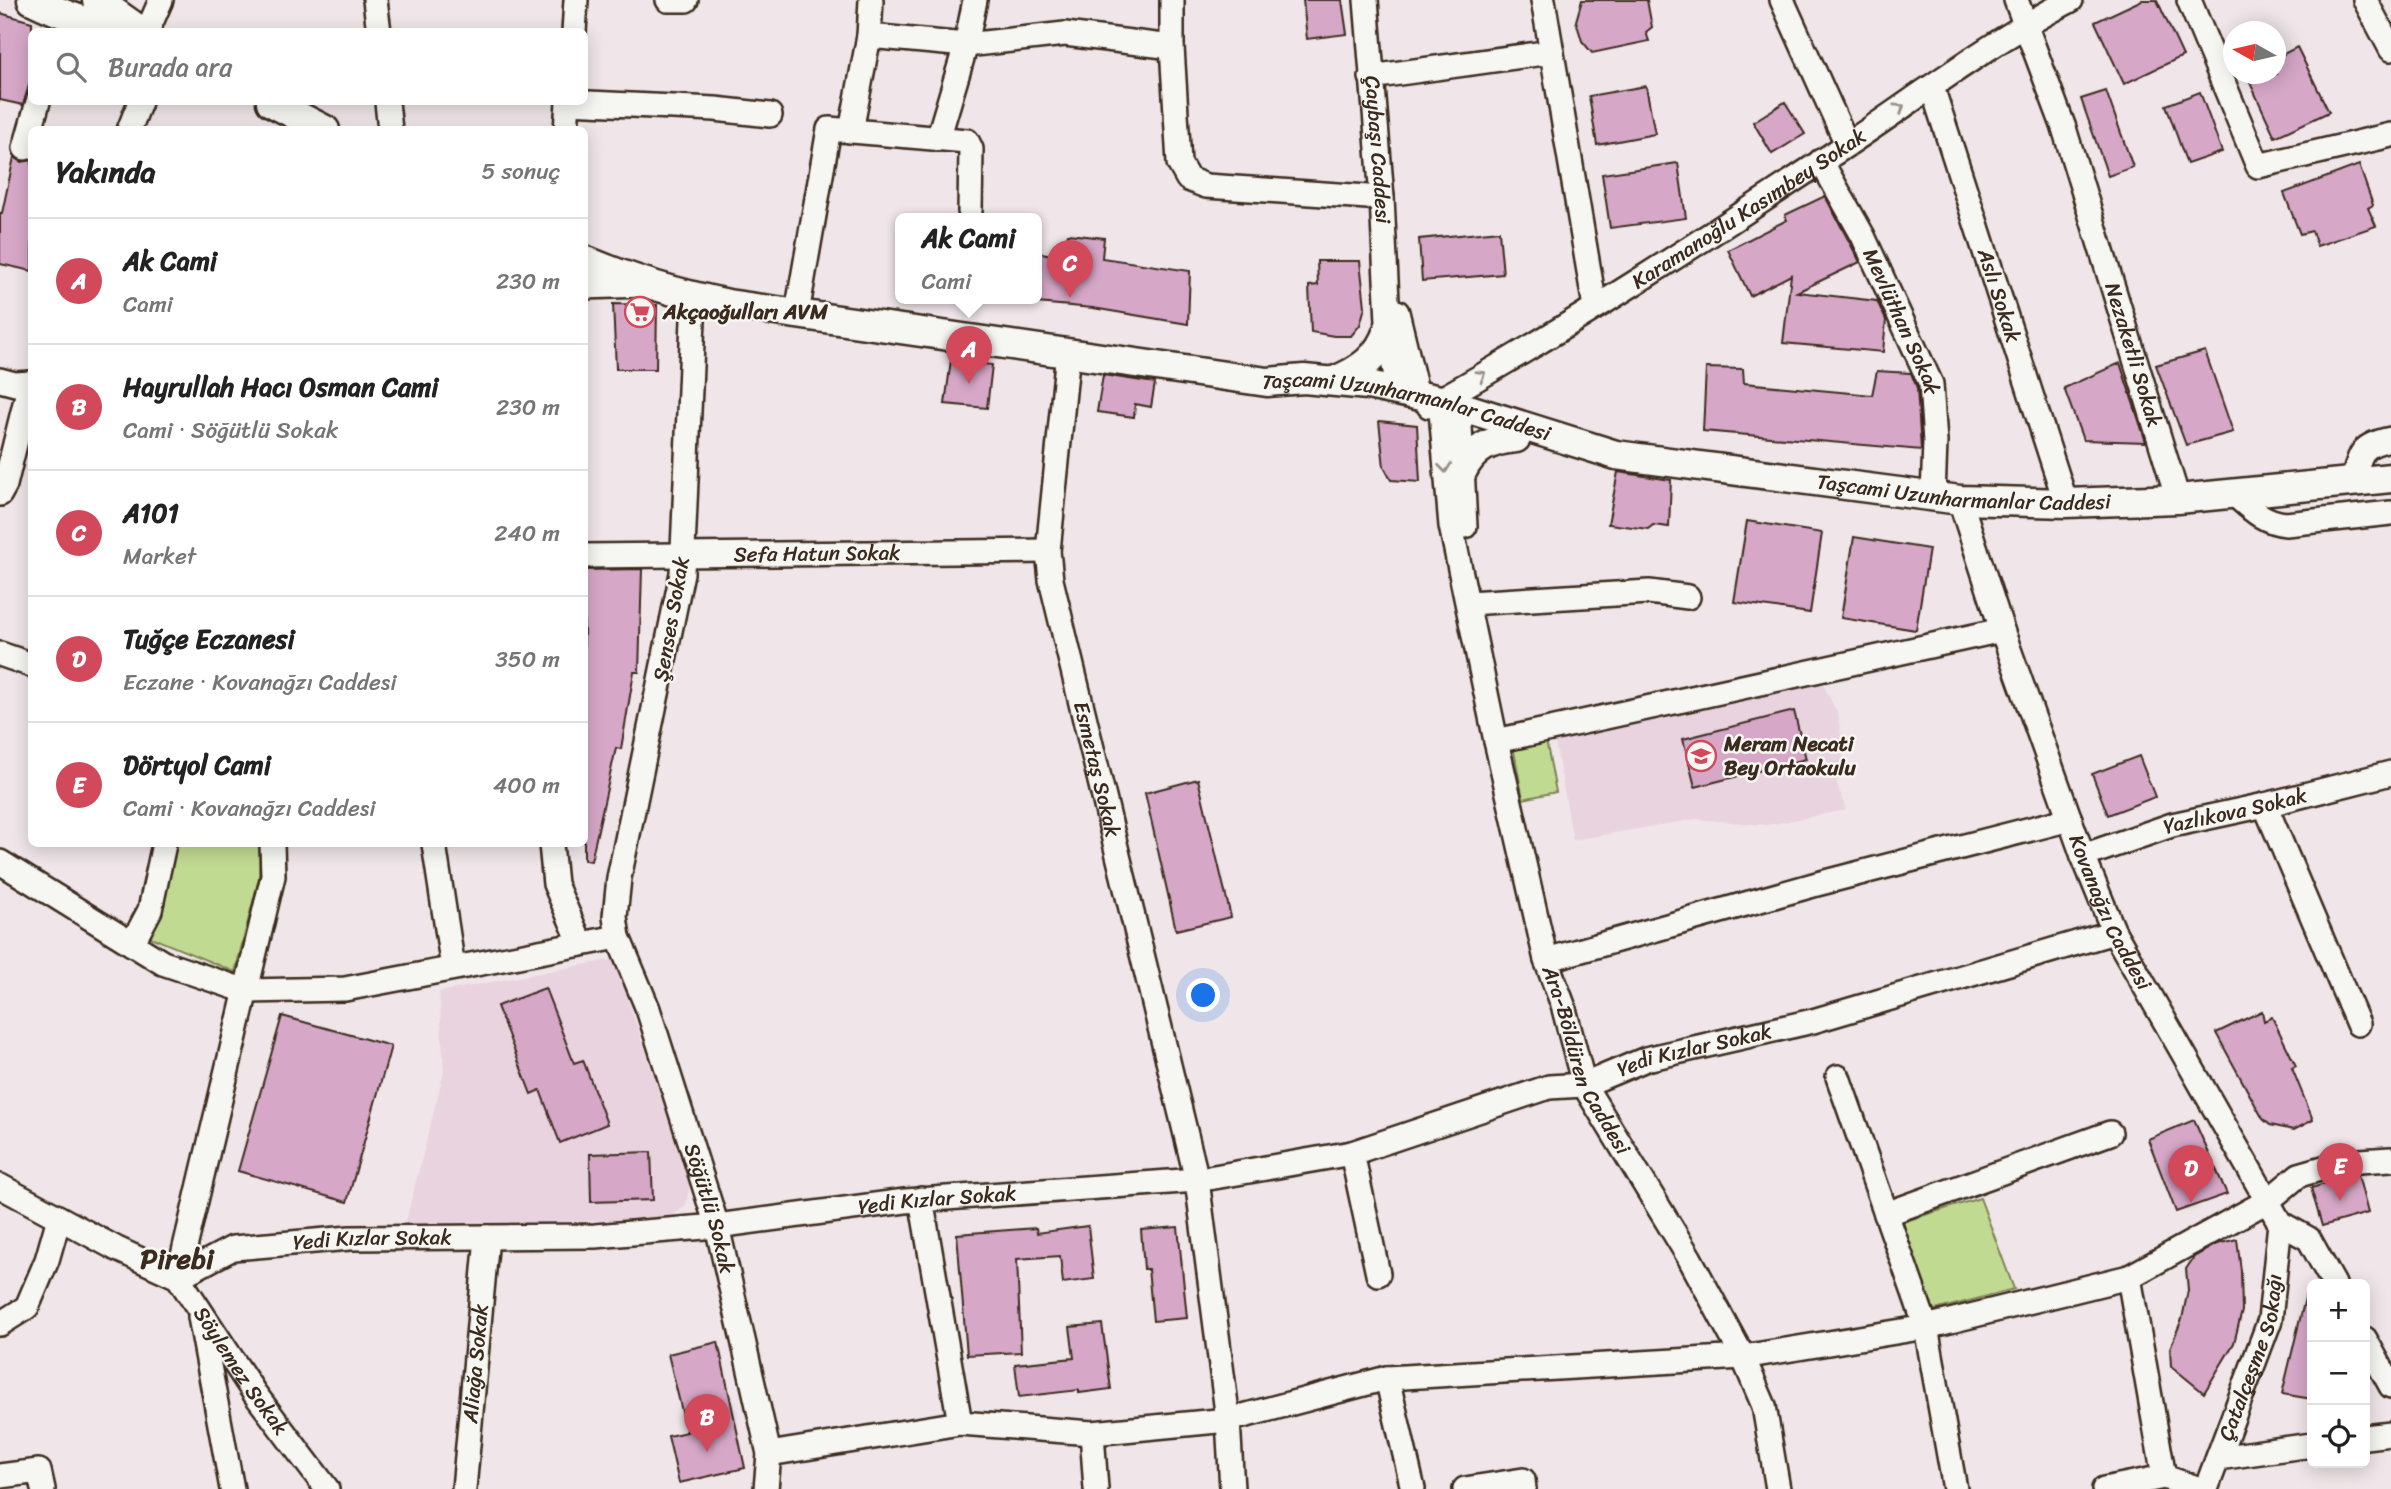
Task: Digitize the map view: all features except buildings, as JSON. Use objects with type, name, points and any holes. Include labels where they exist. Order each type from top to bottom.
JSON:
[{"type":"main road","points":[[32,0],[60,23],[91,24],[110,28]]},
{"type":"main road","points":[[97,0],[138,28]]},
{"type":"main road","points":[[277,105],[317,126]]},
{"type":"main road","name":"Taşcami Uzunharmanlar Caddesi","points":[[588,261],[694,297],[1267,382],[1304,379],[1334,381],[1434,405],[1616,455],[1946,498],[2066,503],[2178,499],[2391,478]]},
{"type":"main road","points":[[1334,381],[1362,368],[1370,361],[1384,344],[1388,330]]},
{"type":"main road","points":[[1267,382],[1294,392],[1434,405],[1516,438],[1574,454],[1598,457],[1616,455]]},
{"type":"main road","points":[[1462,472],[1473,453],[1482,447],[1501,439],[1516,438]]},
{"type":"street","points":[[146,28],[161,0]]},
{"type":"street","points":[[375,0],[378,28]]},
{"type":"street","points":[[574,28],[576,0]]},
{"type":"street","points":[[668,0],[686,0]]},
{"type":"street","points":[[851,131],[869,36],[871,0]]},
{"type":"street","points":[[938,139],[967,45],[975,0]]},
{"type":"street","points":[[1172,0],[1179,163],[1188,179],[1206,187],[1382,198]]},
{"type":"street","name":"Çaybaşı Caddesi","points":[[1366,0],[1391,356],[1434,405]]},
{"type":"street","points":[[1543,0],[1595,307]]},
{"type":"street","points":[[1782,0],[1847,144]]},
{"type":"street","name":"Nezaketli Sokak","points":[[2017,0],[2064,128],[2178,499]]},
{"type":"street","name":"Karamanoğlu Kasımbey Sokak","points":[[1434,405],[1595,307],[1847,144],[2025,24],[2071,0]]},
{"type":"street","points":[[2189,0],[2258,166],[2391,135]]},
{"type":"street","points":[[2365,0],[2391,49]]},
{"type":"street","points":[[869,36],[967,45],[1065,34],[1172,47]]},
{"type":"street","points":[[1371,77],[1552,52]]},
{"type":"street","name":"Aslı Sokak","points":[[1932,87],[2066,503]]},
{"type":"street","points":[[588,103],[715,109],[770,115]]},
{"type":"street","points":[[31,126],[37,105]]},
{"type":"street","points":[[131,126],[139,105]]},
{"type":"street","points":[[387,105],[390,126]]},
{"type":"street","points":[[566,126],[568,105]]},
{"type":"street","points":[[797,313],[829,129],[967,141],[971,149],[970,211]]},
{"type":"street","points":[[25,148],[28,137]]},
{"type":"street","name":"Mevlüthan Sokak","points":[[1821,161],[1869,248],[1931,384],[1936,442],[1946,498]]},
{"type":"street","points":[[588,287],[653,285]]},
{"type":"street","name":"Şenses Sokak","points":[[618,937],[615,917],[619,878],[678,594],[684,553],[694,297]]},
{"type":"street","name":"Çaybaşı Caddesi","points":[[1389,301],[1399,318],[1434,405]]},
{"type":"street","name":"Esmetaş Sokak","points":[[1068,352],[1048,551],[1051,580],[1197,1180],[1228,1420],[1232,1489]]},
{"type":"street","points":[[0,380],[15,384],[28,383]]},
{"type":"street","points":[[0,494],[5,485],[28,395]]},
{"type":"street","name":"Ara-Böldüren Caddesi","points":[[1434,405],[1462,472],[1468,603]]},
{"type":"street","name":"Ara-Böldüren Caddesi","points":[[1434,405],[1451,526],[1496,741],[1546,960],[1563,1005],[1584,1086],[1689,1257],[1742,1357],[1764,1406],[1778,1489]]},
{"type":"street","points":[[2353,482],[2363,449],[2391,439]]},
{"type":"street","points":[[2234,494],[2271,523],[2286,524],[2391,513]]},
{"type":"street","name":"Kovanağzı Caddesi","points":[[1946,498],[2002,630],[2083,856],[2114,932],[2280,1223]]},
{"type":"street","name":"Sefa Hatun Sokak","points":[[588,556],[1048,551]]},
{"type":"street","points":[[1468,603],[1649,593],[1688,597]]},
{"type":"street","points":[[1496,741],[2002,630]]},
{"type":"street","points":[[0,654],[28,664]]},
{"type":"street","name":"Yazlıkova Sokak","points":[[2083,856],[2172,825],[2391,773]]},
{"type":"street","points":[[2265,805],[2358,1024]]},
{"type":"street","points":[[1546,960],[1817,884],[2070,819]]},
{"type":"street","points":[[132,944],[150,910],[163,847]]},
{"type":"street","points":[[0,1186],[117,1249],[178,1277],[273,876],[272,847]]},
{"type":"street","points":[[434,847],[453,968]]},
{"type":"street","points":[[551,847],[555,884],[581,944]]},
{"type":"street","points":[[0,862],[163,964],[246,991],[345,989],[618,937]]},
{"type":"street","name":"Yedi Kızlar Sokak","points":[[178,1277],[233,1248],[350,1238],[595,1236],[717,1226],[921,1199],[1197,1180],[1352,1153],[1549,1087],[1584,1086],[1646,1059],[1813,1021],[2114,932]]},
{"type":"street","name":"Söğütlü Sokak","points":[[618,937],[648,1009],[717,1226],[769,1454],[766,1489]]},
{"type":"street","points":[[1838,1077],[1926,1327],[1955,1489]]},
{"type":"street","points":[[1886,1214],[2110,1133]]},
{"type":"street","points":[[1352,1153],[1378,1274]]},
{"type":"street","points":[[769,1454],[960,1423],[1092,1433],[1228,1420],[1387,1378],[1742,1357],[1926,1327],[2129,1277],[2269,1200],[2299,1175],[2344,1162],[2391,1159]]},
{"type":"street","points":[[921,1199],[960,1423]]},
{"type":"street","points":[[0,1324],[27,1307],[47,1260],[59,1218]]},
{"type":"street","points":[[2280,1223],[2309,1239],[2331,1279]]},
{"type":"street","name":"Çatalçeşme Sokağı","points":[[2206,1489],[2270,1320],[2280,1223]]},
{"type":"street","name":"Aliağa Sokak","points":[[464,1489],[487,1237]]},
{"type":"street","name":"Söylemez Sokak","points":[[178,1277],[255,1394],[327,1489]]},
{"type":"street","points":[[2129,1277],[2164,1477]]},
{"type":"street","points":[[197,1306],[232,1489]]},
{"type":"street","points":[[2367,1342],[2391,1386]]},
{"type":"street","points":[[1387,1378],[1413,1489]]},
{"type":"street","points":[[1092,1433],[1096,1489]]},
{"type":"street","points":[[2370,1436],[2391,1434]]},
{"type":"street","points":[[2218,1458],[2307,1446]]},
{"type":"street","points":[[0,1476],[39,1471],[43,1489]]},
{"type":"street","points":[[2104,1489],[2164,1477],[2200,1489]]},
{"type":"street","points":[[1465,1489],[1523,1480],[1524,1489]]},
{"type":"shaded area","name":"Meram Necati Bey Ortaokulu","points":[[1818,675],[1838,714],[1846,776],[1836,781],[1846,810],[1767,825],[1696,819],[1573,840],[1554,736]]},
{"type":"shaded area","points":[[614,959],[690,1182],[686,1206],[667,1219],[405,1225],[444,1071],[439,992]]},
{"type":"green space","points":[[1546,740],[1556,792],[1523,799],[1513,746]]},
{"type":"green space","points":[[170,847],[260,847],[259,878],[235,972],[150,937]]},
{"type":"green space","points":[[1980,1198],[2014,1289],[1924,1313],[1899,1223]]},
{"type":"place","name":"A101","points":[[1070,298]]},
{"type":"place","name":"Akçaoğulları AVM","points":[[640,312]]},
{"type":"place","name":"Ak Cami","points":[[969,384]]},
{"type":"place","name":"Meram Necati Bey Ortaokulu","points":[[1701,756]]},
{"type":"place","name":"Dörtyol Cami","points":[[2340,1201]]},
{"type":"place","name":"Tuğçe Eczanesi","points":[[2191,1203]]},
{"type":"place","name":"Hayrullah Hacı Osman Cami","points":[[707,1452]]},
{"type":"district","name":"Pirebi","points":[[177,1258]]}]
